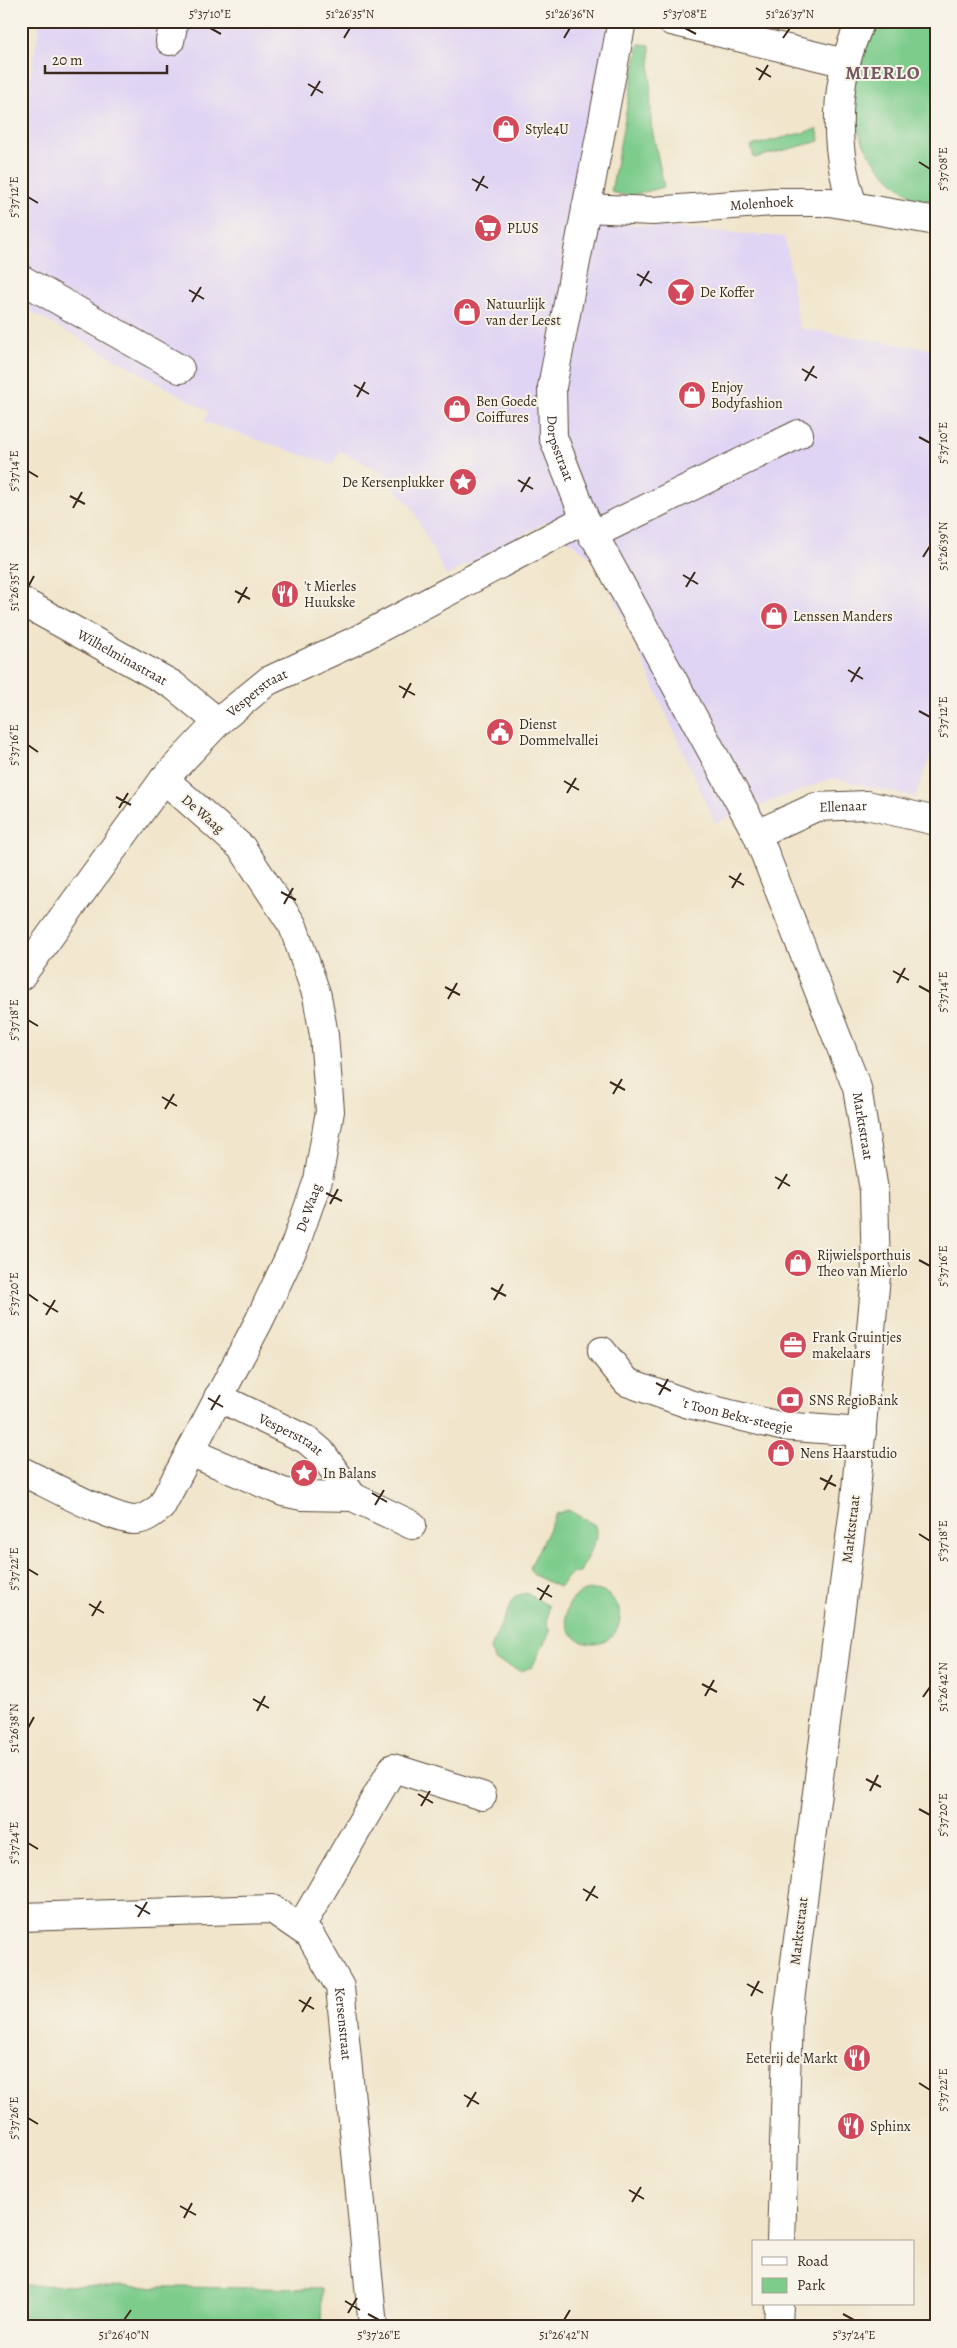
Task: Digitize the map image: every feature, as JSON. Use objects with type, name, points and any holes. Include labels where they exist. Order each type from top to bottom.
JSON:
[{"type":"street","name":"Dorpsstraat","points":[[622,21],[552,387],[552,436],[589,527],[757,834]]},
{"type":"street","points":[[671,21],[846,63]]},
{"type":"street","points":[[853,205],[844,171],[838,125],[846,63],[861,21]]},
{"type":"street","name":"Molenhoek","points":[[586,208],[652,211],[782,202],[830,202],[936,221]]},
{"type":"street","points":[[21,279],[180,369]]},
{"type":"street","name":"Vesperstraat","points":[[21,976],[164,779],[218,722],[268,681],[355,641],[589,527],[799,434]]},
{"type":"street","name":"Wilhelminastraat","points":[[21,602],[173,685],[218,722]]},
{"type":"street","name":"De Waag","points":[[21,1470],[116,1516],[134,1520],[149,1516],[161,1507],[259,1320],[295,1244],[318,1180],[330,1111],[324,1035],[316,996],[293,926],[242,848],[164,779]]},
{"type":"street","name":"Ellenaar","points":[[757,834],[816,807],[866,804],[936,821]]},
{"type":"street","name":"Marktstraat","points":[[757,834],[857,1088],[874,1190],[876,1266],[855,1500],[788,2016],[781,2240]]},
{"type":"street","name":"'t Toon Bekx-steegje","points":[[602,1351],[627,1382],[689,1404],[780,1426],[862,1432]]},
{"type":"street","name":"Vesperstraat","points":[[218,1397],[307,1440],[321,1452],[353,1497]]},
{"type":"street","points":[[190,1452],[283,1492],[302,1496],[353,1497],[412,1525]]},
{"type":"street","points":[[300,1928],[392,1768],[482,1796]]},
{"type":"street","name":"Kersenstraat","points":[[21,1917],[272,1908],[310,1935],[340,1987],[373,2327]]},
{"type":"street","points":[[778,2327],[779,2306]]},
{"type":"shaded area","points":[[40,21],[609,21],[568,219],[785,237],[799,328],[936,350],[936,741],[915,797],[832,778],[715,823],[600,565],[546,522],[446,576],[411,506],[377,470],[340,451],[332,465],[205,422],[208,411],[21,306],[21,136]]},
{"type":"green space","points":[[872,21],[936,21],[936,210],[907,193],[882,170],[864,143],[858,128],[852,102],[852,92]]},
{"type":"green space","points":[[639,44],[650,45],[651,124],[664,187],[629,196],[611,192]]},
{"type":"green space","points":[[817,129],[820,141],[754,158],[751,146]]},
{"type":"green space","points":[[568,1510],[595,1525],[597,1537],[580,1572],[571,1574],[559,1587],[534,1575],[530,1567],[556,1514]]},
{"type":"green space","points":[[588,1590],[598,1590],[608,1594],[616,1602],[620,1617],[616,1632],[608,1640],[598,1644],[588,1644],[578,1640],[570,1632],[566,1622],[566,1612],[570,1602],[578,1594]]},
{"type":"green space","points":[[526,1593],[549,1606],[547,1624],[550,1632],[532,1667],[521,1671],[494,1660],[490,1648],[515,1596]]},
{"type":"green space","points":[[21,2285],[322,2289],[321,2327],[21,2327]]},
{"type":"place","name":"Style4U","points":[[506,129]]},
{"type":"place","name":"PLUS","points":[[488,228]]},
{"type":"place","name":"De Koffer","points":[[681,292]]},
{"type":"place","name":"Natuurlijk van der Leest","points":[[467,312]]},
{"type":"place","name":"Enjoy Bodyfashion","points":[[692,395]]},
{"type":"place","name":"Ben Goede Coiffures","points":[[457,409]]},
{"type":"place","name":"De Kersenplukker","points":[[463,482]]},
{"type":"place","name":"'t Mierles Huukske","points":[[285,594]]},
{"type":"place","name":"Lenssen Manders","points":[[774,616]]},
{"type":"place","name":"Dienst Dommelvallei","points":[[500,732]]},
{"type":"place","name":"Rijwielsporthuis Theo van Mierlo","points":[[798,1263]]},
{"type":"place","name":"Frank Gruintjes makelaars","points":[[793,1345]]},
{"type":"place","name":"SNS RegioBank","points":[[790,1400]]},
{"type":"place","name":"Nens Haarstudio","points":[[781,1453]]},
{"type":"place","name":"In Balans","points":[[304,1473]]},
{"type":"place","name":"Eeterij de Markt","points":[[857,2058]]},
{"type":"place","name":"Sphinx","points":[[851,2126]]},
{"type":"district","name":"MIERLO","points":[[883,73]]}]
